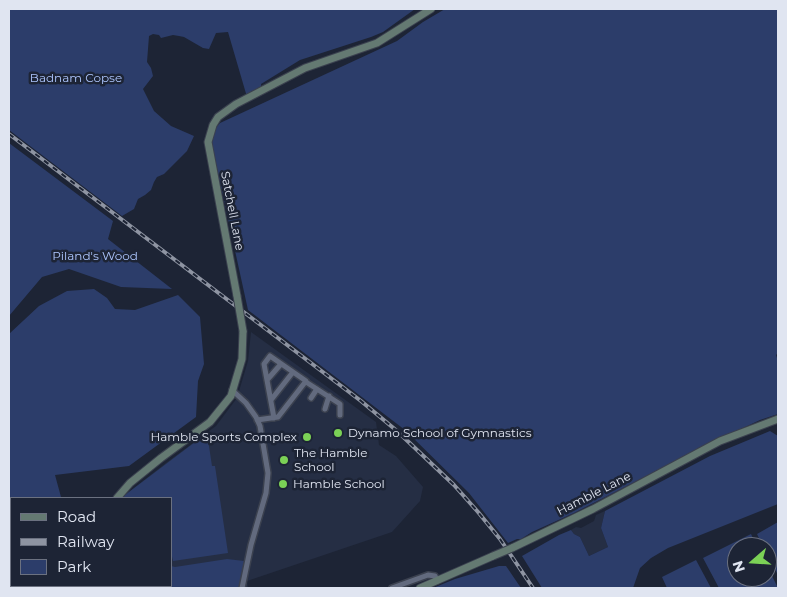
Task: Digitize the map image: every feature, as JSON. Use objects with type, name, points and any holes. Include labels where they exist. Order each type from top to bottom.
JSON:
[{"type":"street","name":"Satchell Lane","points":[[119,497],[130,483],[210,422],[231,396],[242,359],[243,331],[208,142],[213,125],[218,118],[236,104],[305,68],[377,43],[431,9]]},
{"type":"street","points":[[274,418],[264,364],[270,356],[340,404],[340,415]]},
{"type":"street","points":[[267,380],[280,364]]},
{"type":"street","points":[[271,400],[293,372]]},
{"type":"street","points":[[257,420],[278,417],[306,382]]},
{"type":"street","points":[[310,398],[317,389]]},
{"type":"street","points":[[232,390],[246,403],[260,426],[268,473],[266,493],[251,545],[242,588]]},
{"type":"street","points":[[325,410],[329,396]]},
{"type":"street","name":"Hamble Lane","points":[[420,588],[512,548],[597,506],[720,441],[778,419]]},
{"type":"street","points":[[392,588],[428,575],[435,576],[437,581]]},
{"type":"shaded area","name":"The Hamble School","points":[[251,332],[376,422],[379,445],[396,456],[423,487],[420,501],[392,532],[247,581],[248,588],[111,588],[172,587],[172,497],[124,497],[216,426],[237,398],[248,361]]},
{"type":"shaded area","points":[[605,511],[601,528],[608,547],[589,556],[580,537],[571,530],[576,527],[581,528],[594,521],[596,515]]},
{"type":"green space","name":"Badnam Copse","points":[[9,9],[415,9],[383,32],[300,60],[261,84],[261,92],[247,97],[228,32],[216,33],[209,49],[203,48],[184,37],[173,35],[161,38],[159,35],[153,34],[149,36],[147,62],[153,76],[143,89],[154,111],[171,126],[194,136],[187,151],[164,174],[157,177],[151,190],[138,199],[134,209],[122,216],[9,130]]},
{"type":"green space","points":[[445,9],[778,9],[778,353],[776,355],[778,361],[778,414],[760,420],[709,444],[574,513],[521,539],[508,543],[469,493],[405,430],[248,310],[211,141],[214,130],[220,123],[397,41]]},
{"type":"green space","name":"Piland's Wood","points":[[9,143],[113,221],[108,239],[172,289],[121,287],[69,269],[42,277],[9,316]]},
{"type":"green space","points":[[94,289],[107,298],[115,309],[135,310],[178,295],[200,317],[204,364],[198,381],[196,417],[129,466],[55,475],[61,497],[10,497],[10,587],[97,587],[9,588],[9,334],[39,306],[67,291]]},
{"type":"green space","points":[[770,431],[778,436],[778,504],[668,548],[651,558],[640,568],[633,588],[542,588],[522,556],[571,530],[580,537],[589,556],[608,547],[601,528],[605,511],[710,456]]},
{"type":"green space","points":[[207,433],[212,466],[215,466],[228,553],[173,561],[172,497],[124,497]]},
{"type":"green space","points":[[778,522],[778,575],[777,537],[758,537],[757,534]]},
{"type":"green space","points":[[727,546],[727,587],[777,586],[778,588],[719,588],[703,558]]},
{"type":"green space","points":[[227,559],[244,561],[239,588],[111,588],[172,587],[172,566]]},
{"type":"green space","points":[[696,560],[711,588],[667,588],[662,577]]},
{"type":"green space","points":[[499,566],[506,566],[521,588],[433,588],[455,579]]},
{"type":"railway","points":[[9,134],[361,401],[397,431],[454,485],[478,512],[500,539],[533,588]]},
{"type":"place","name":"Dynamo School of Gymnastics","points":[[338,433]]},
{"type":"place","name":"Hamble Sports Complex","points":[[307,437]]},
{"type":"place","name":"The Hamble School","points":[[284,460]]},
{"type":"place","name":"Hamble School","points":[[283,484]]}]
